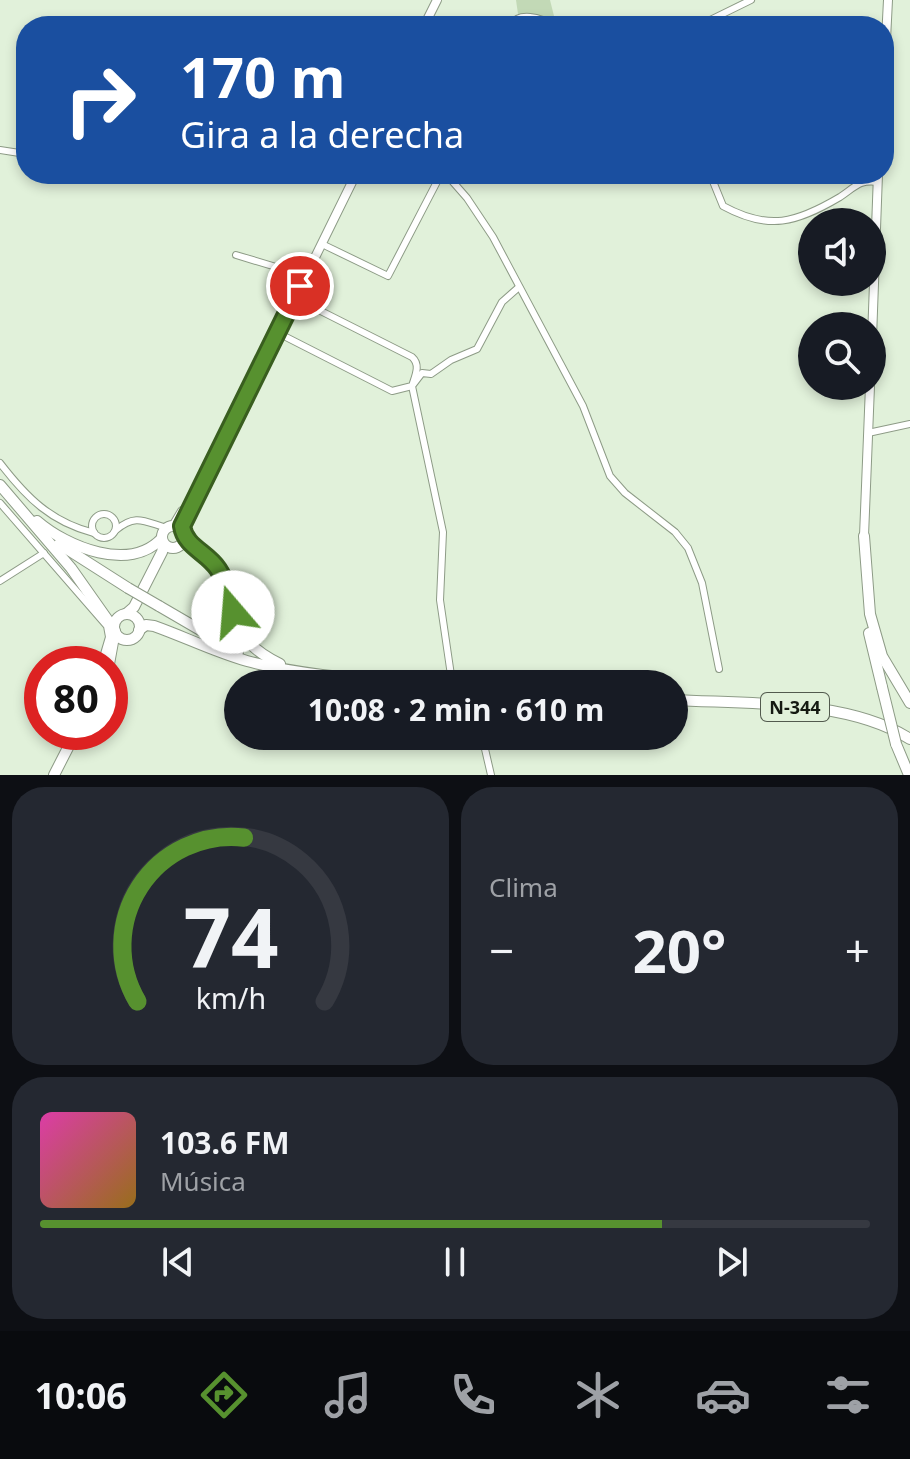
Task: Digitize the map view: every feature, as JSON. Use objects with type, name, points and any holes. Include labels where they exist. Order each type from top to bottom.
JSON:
[{"type":"highway","points":[[0,485],[71,568],[115,630],[122,638],[129,639]]},
{"type":"highway","points":[[13,502],[48,531],[80,547],[130,554],[151,548],[171,536]]},
{"type":"highway","points":[[30,520],[65,548],[128,588],[247,657],[273,666]]},
{"type":"highway","points":[[123,646],[162,564],[171,536]]},
{"type":"highway","points":[[171,536],[211,560],[220,571],[237,627],[270,659],[292,670]]},
{"type":"highway","points":[[864,536],[862,600],[896,744],[909,775]]},
{"type":"highway","points":[[864,536],[870,614],[882,656],[910,703]]},
{"type":"highway","points":[[112,646],[117,619],[134,621],[245,660],[292,670]]},
{"type":"highway","name":"N-344","points":[[688,701],[838,711],[878,722],[910,739]]},
{"type":"highway","points":[[54,775],[67,750]]},
{"type":"main road","points":[[171,536],[348,184]]},
{"type":"main road","points":[[873,312],[878,184]]},
{"type":"main road","points":[[864,536],[869,400]]},
{"type":"street","points":[[718,16],[751,0]]},
{"type":"street","points":[[326,246],[388,276],[438,184]]},
{"type":"street","points":[[451,184],[488,228],[583,406],[610,476],[625,493],[675,532],[692,554],[703,588],[719,669]]},
{"type":"street","points":[[714,184],[723,206],[768,223],[811,212],[858,184]]},
{"type":"street","points":[[236,255],[296,273]]},
{"type":"street","points":[[282,335],[392,391],[412,386],[422,373],[434,373],[451,360],[477,349],[502,302],[519,287]]},
{"type":"street","points":[[299,300],[412,357],[416,362],[412,386],[443,532],[440,609],[450,670]]},
{"type":"street","points":[[868,433],[910,424]]},
{"type":"street","points":[[0,463],[31,498],[68,526],[104,538],[130,522]]},
{"type":"street","points":[[0,503],[107,626],[106,646]]},
{"type":"street","points":[[68,526],[86,527],[100,515],[130,522],[146,520],[171,536]]},
{"type":"street","points":[[112,518],[116,530]]},
{"type":"street","points":[[93,522],[94,533]]},
{"type":"street","points":[[0,581],[44,553]]},
{"type":"street","points":[[485,750],[491,775]]},
{"type":"green space","points":[[516,0],[550,0],[554,16],[530,16],[518,14]]},
{"type":"route","points":[[233,612],[220,571],[186,540],[181,530],[300,286]]}]
